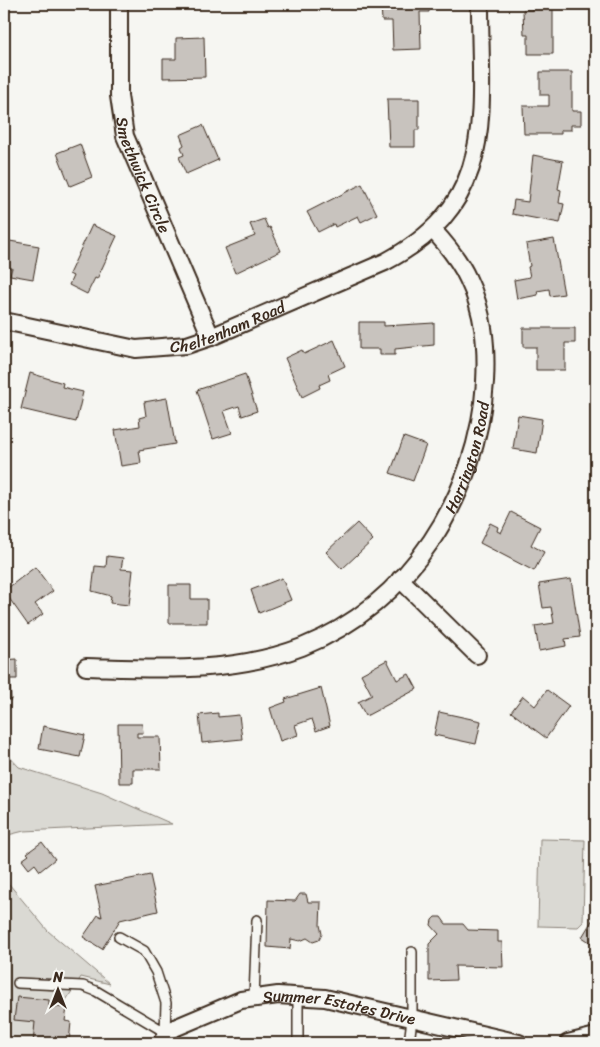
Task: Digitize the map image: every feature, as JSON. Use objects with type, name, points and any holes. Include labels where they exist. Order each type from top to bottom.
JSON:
[{"type":"street","name":"Smethwick Circle","points":[[119,4],[120,107],[125,136],[211,337]]},
{"type":"street","points":[[433,230],[450,210],[464,188],[476,155],[480,121],[480,4]]},
{"type":"street","name":"Cheltenham Road","points":[[4,321],[136,350],[187,344],[211,337],[385,262],[411,249],[433,230]]},
{"type":"street","name":"Harrington Road","points":[[86,667],[188,670],[222,668],[264,660],[304,646],[341,627],[369,608],[400,579],[433,540],[454,504],[475,447],[483,406],[486,348],[478,305],[464,271],[433,230]]},
{"type":"street","points":[[400,579],[477,655]]},
{"type":"street","name":"Summer Estates Drive","points":[[161,1038],[241,1000],[278,995],[325,998],[519,1043]]},
{"type":"street","points":[[568,1043],[596,1036]]},
{"type":"lane","points":[[254,998],[257,920]]},
{"type":"lane","points":[[18,983],[83,986],[96,991],[161,1038],[166,1003],[156,972],[144,951],[120,937]]},
{"type":"lane","points":[[409,1043],[412,1019],[412,952]]},
{"type":"lane","points":[[298,996],[298,1043]]},
{"type":"shaded area","points":[[4,751],[19,767],[102,793],[172,824],[24,831],[4,836]]},
{"type":"shaded area","points":[[540,839],[585,840],[583,922],[578,927],[538,926]]},
{"type":"shaded area","points":[[4,878],[48,931],[110,984],[81,977],[50,1025],[46,1043],[4,1043]]},
{"type":"building","points":[[381,4],[429,4],[429,12],[420,12],[421,49],[393,50],[392,21],[382,21]]},
{"type":"building","points":[[532,4],[553,4],[553,54],[528,54],[528,35],[524,35],[523,10],[532,10]]},
{"type":"building","points":[[204,37],[205,77],[163,78],[163,59],[176,59],[176,38]]},
{"type":"building","points":[[540,72],[572,72],[572,111],[581,111],[581,125],[571,125],[571,130],[561,130],[561,134],[524,134],[523,106],[549,106],[549,95],[540,95]]},
{"type":"building","points":[[387,99],[419,99],[419,130],[415,130],[415,147],[389,147]]},
{"type":"building","points":[[203,125],[218,160],[186,174],[179,157],[184,155],[181,147],[184,145],[180,135]]},
{"type":"building","points":[[80,144],[92,177],[70,186],[57,153]]},
{"type":"building","points":[[533,155],[563,161],[558,189],[561,190],[559,203],[564,204],[560,223],[512,214],[514,200],[528,202]]},
{"type":"building","points":[[362,184],[377,214],[361,222],[358,216],[335,227],[334,224],[318,232],[307,212]]},
{"type":"building","points":[[264,219],[268,228],[270,227],[281,251],[235,273],[225,248],[255,236],[250,224]]},
{"type":"building","points":[[92,225],[117,236],[97,279],[95,278],[87,294],[69,285],[73,276],[69,274]]},
{"type":"building","points":[[554,239],[564,294],[550,296],[549,289],[537,291],[538,295],[517,299],[514,280],[530,277],[526,244]]},
{"type":"building","points":[[4,240],[39,246],[33,279],[10,275],[12,268],[4,267]]},
{"type":"building","points":[[359,322],[384,322],[384,326],[434,323],[434,345],[395,349],[395,355],[380,355],[380,349],[359,349]]},
{"type":"building","points":[[523,328],[575,328],[575,343],[565,343],[565,370],[536,370],[536,347],[523,347]]},
{"type":"building","points":[[334,340],[345,366],[328,374],[330,380],[319,385],[320,388],[302,397],[285,358],[302,350],[304,354]]},
{"type":"building","points":[[30,373],[63,383],[62,387],[83,392],[76,422],[21,409]]},
{"type":"building","points":[[245,374],[257,411],[242,416],[239,406],[224,411],[232,433],[213,439],[197,390]]},
{"type":"building","points":[[167,398],[175,444],[139,450],[141,463],[121,466],[115,430],[140,426],[139,418],[146,416],[144,402]]},
{"type":"building","points":[[518,415],[542,419],[537,453],[513,449]]},
{"type":"building","points":[[404,437],[426,445],[413,481],[390,473]]},
{"type":"building","points":[[511,512],[540,527],[531,545],[544,552],[534,571],[480,543],[490,523],[498,527],[497,531],[501,533]]},
{"type":"building","points":[[357,523],[373,540],[342,569],[326,552]]},
{"type":"building","points":[[107,556],[123,558],[121,569],[133,570],[129,605],[110,603],[111,596],[92,591],[95,566],[106,567]]},
{"type":"building","points":[[35,567],[53,591],[35,604],[43,614],[28,625],[4,591]]},
{"type":"building","points":[[282,578],[291,600],[259,613],[251,590]]},
{"type":"building","points":[[571,579],[580,637],[565,639],[566,646],[539,651],[535,626],[554,623],[551,607],[543,608],[539,584]]},
{"type":"building","points":[[169,585],[191,585],[191,599],[207,599],[207,623],[169,623]]},
{"type":"building","points":[[17,659],[17,679],[10,679],[11,700],[4,700],[4,660]]},
{"type":"building","points":[[387,660],[397,680],[409,674],[417,689],[366,716],[358,702],[372,695],[361,674]]},
{"type":"building","points":[[321,688],[330,726],[316,731],[312,719],[295,725],[298,735],[280,741],[270,708],[286,702],[285,699]]},
{"type":"building","points":[[547,690],[569,706],[546,738],[511,712],[523,696],[535,706]]},
{"type":"building","points":[[439,712],[481,721],[476,744],[434,735]]},
{"type":"building","points":[[218,713],[218,717],[239,715],[242,739],[202,743],[199,715]]},
{"type":"building","points":[[118,724],[142,724],[143,733],[137,733],[137,737],[160,737],[161,769],[133,769],[133,783],[119,783]]},
{"type":"building","points":[[43,726],[85,735],[80,757],[39,749]]},
{"type":"building","points":[[42,842],[55,859],[40,871],[35,864],[29,869],[22,860],[29,855],[27,853]]},
{"type":"building","points":[[150,875],[158,911],[120,920],[102,949],[83,937],[98,915],[102,917],[95,886]]},
{"type":"building","points":[[300,894],[306,894],[308,902],[321,902],[320,925],[322,934],[319,940],[313,942],[307,938],[300,941],[291,939],[290,949],[267,947],[268,900],[295,901]]},
{"type":"building","points":[[596,914],[596,946],[582,937]]},
{"type":"building","points":[[435,917],[441,917],[446,924],[463,924],[468,930],[498,931],[498,942],[502,942],[503,967],[455,966],[456,980],[429,981],[429,944],[439,934],[431,925]]},
{"type":"building","points":[[17,997],[49,1000],[49,1006],[67,1008],[65,1021],[71,1022],[69,1043],[33,1043],[35,1022],[14,1020]]}]
